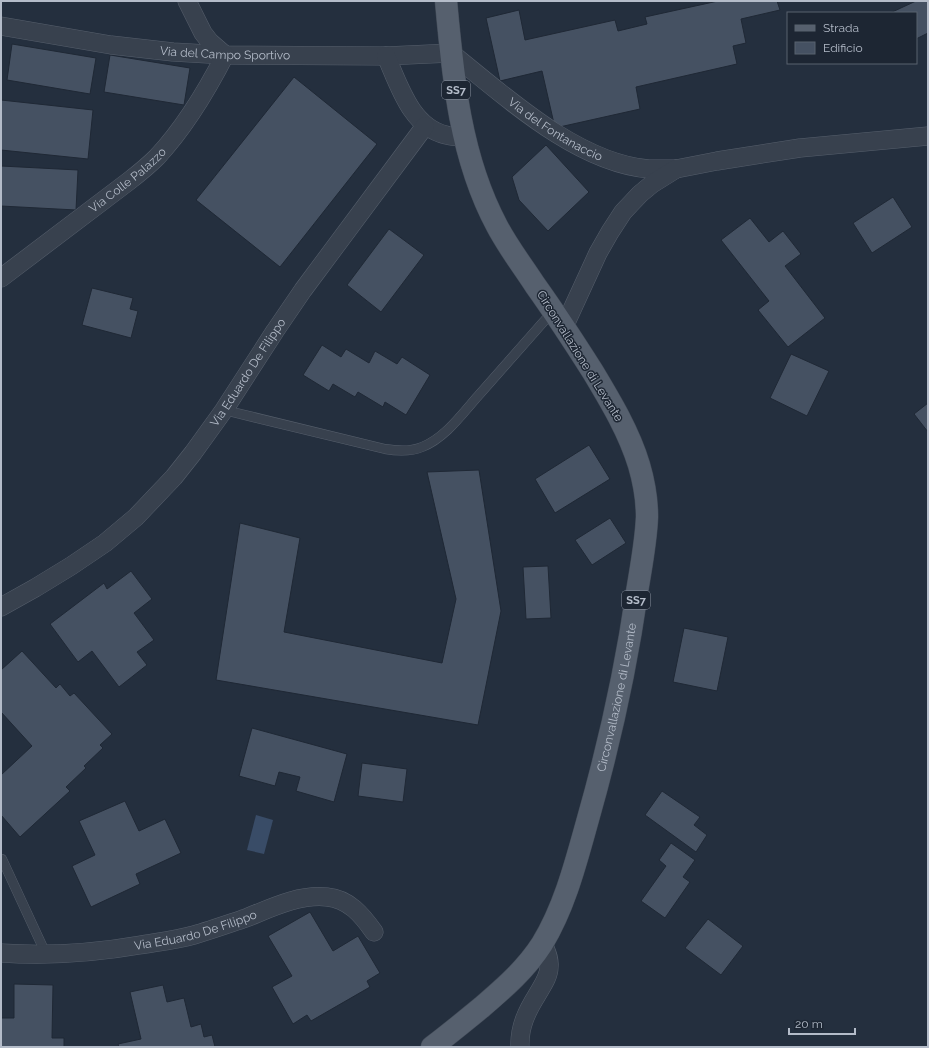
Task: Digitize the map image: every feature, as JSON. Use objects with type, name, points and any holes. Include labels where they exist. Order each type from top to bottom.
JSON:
[{"type":"main road","name":"Circonvallazione di Levante","points":[[432,1047],[507,985],[526,965],[542,943],[558,913],[570,881],[612,725],[631,632],[641,570],[646,521],[646,504],[640,467],[627,433],[611,401],[510,248],[484,200],[475,177],[464,137],[457,96],[446,1]]},
{"type":"street","points":[[187,1],[203,33],[225,56]]},
{"type":"street","name":"Via del Campo Sportivo","points":[[1,26],[111,45],[225,56],[386,56],[451,47]]},
{"type":"street","name":"Via del Fontanaccio","points":[[451,47],[527,113],[559,135],[592,153],[620,163],[648,169],[676,169],[800,148],[928,136]]},
{"type":"street","name":"Via Colle Palazzo","points":[[1,278],[129,181],[156,157],[191,115],[225,56]]},
{"type":"street","points":[[386,56],[407,103],[418,119],[434,131],[452,137],[464,137]]},
{"type":"street","name":"Via Eduardo De Filippo","points":[[1,607],[71,566],[105,543],[147,507],[174,477],[224,410],[292,305],[426,126]]},
{"type":"street","name":"Via del Fontanaccio","points":[[558,319],[623,212],[652,184],[676,169]]},
{"type":"street","name":"Via Eduardo De Filippo","points":[[1,953],[46,954],[88,952],[166,941],[220,927],[285,903],[318,897],[334,898],[347,903],[359,912],[374,932]]},
{"type":"street","points":[[520,1047],[520,1031],[525,1017],[549,973],[548,954],[542,943]]},
{"type":"lane","points":[[224,410],[385,449],[402,450],[421,448],[437,438],[451,425],[516,353],[558,319]]},
{"type":"lane","points":[[2,859],[46,954]]},
{"type":"water","points":[[256,815],[273,820],[264,854],[247,850]]},
{"type":"building","points":[[718,1],[777,1],[780,10],[741,19],[746,43],[733,46],[737,64],[636,87],[640,109],[555,128],[542,71],[500,81],[486,18],[519,10],[525,40],[615,20],[618,31],[647,24],[645,17]]},
{"type":"building","points":[[916,1],[928,1],[928,33],[917,38],[917,12],[892,12]]},
{"type":"building","points":[[12,44],[96,58],[90,94],[7,80]]},
{"type":"building","points":[[110,55],[190,68],[184,105],[104,92]]},
{"type":"building","points":[[294,77],[377,144],[280,267],[196,200]]},
{"type":"building","points":[[1,100],[93,110],[88,159],[1,150]]},
{"type":"building","points":[[546,145],[589,192],[548,231],[519,200],[512,177]]},
{"type":"building","points":[[1,166],[78,170],[76,210],[1,206]]},
{"type":"building","points":[[893,197],[912,227],[872,253],[853,223]]},
{"type":"building","points":[[750,218],[769,242],[783,231],[801,254],[785,266],[825,318],[788,347],[758,310],[769,301],[721,240]]},
{"type":"building","points":[[389,229],[424,255],[381,312],[347,285]]},
{"type":"building","points":[[92,288],[133,298],[130,309],[138,311],[131,338],[82,325]]},
{"type":"building","points":[[322,345],[341,357],[346,349],[369,363],[375,351],[397,364],[402,357],[430,375],[406,415],[385,402],[383,407],[358,392],[355,397],[333,384],[329,391],[303,375]]},
{"type":"building","points":[[791,354],[829,371],[807,416],[770,398]]},
{"type":"building","points":[[928,403],[928,432],[914,414]]},
{"type":"building","points":[[589,445],[610,479],[555,513],[535,479]]},
{"type":"building","points":[[479,470],[501,611],[478,725],[216,680],[240,523],[300,538],[284,632],[442,663],[456,599],[427,472]]},
{"type":"building","points":[[610,518],[626,543],[592,565],[575,540]]},
{"type":"building","points":[[548,566],[551,618],[526,619],[523,567]]},
{"type":"building","points":[[131,571],[152,599],[134,613],[154,640],[137,652],[147,665],[119,687],[92,651],[78,662],[50,624],[104,583],[107,589]]},
{"type":"building","points":[[684,628],[728,637],[717,691],[673,682]]},
{"type":"building","points":[[22,651],[56,688],[60,684],[70,696],[74,693],[112,734],[100,745],[103,748],[84,766],[86,768],[66,787],[70,791],[20,837],[1,815],[1,775],[32,746],[1,712],[1,670]]},
{"type":"building","points":[[252,728],[347,754],[334,802],[296,791],[300,777],[279,772],[275,786],[239,776]]},
{"type":"building","points":[[362,763],[407,769],[403,802],[358,796]]},
{"type":"building","points":[[662,791],[700,817],[694,825],[707,835],[696,852],[645,815]]},
{"type":"building","points":[[125,801],[139,831],[165,819],[181,853],[136,874],[140,884],[91,907],[72,866],[95,855],[79,821]]},
{"type":"building","points":[[671,843],[695,860],[683,877],[690,882],[665,918],[641,901],[666,866],[659,860]]},
{"type":"building","points":[[310,912],[333,951],[358,936],[380,973],[367,981],[370,987],[311,1021],[307,1015],[293,1024],[272,987],[292,976],[268,936]]},
{"type":"building","points":[[708,919],[743,946],[721,975],[685,948]]},
{"type":"building","points":[[14,984],[53,985],[52,1038],[64,1038],[64,1047],[1,1047],[1,1018],[14,1018]]},
{"type":"building","points":[[163,985],[167,1002],[184,998],[191,1027],[201,1024],[204,1037],[212,1035],[215,1047],[119,1047],[118,1044],[141,1039],[130,992]]}]
